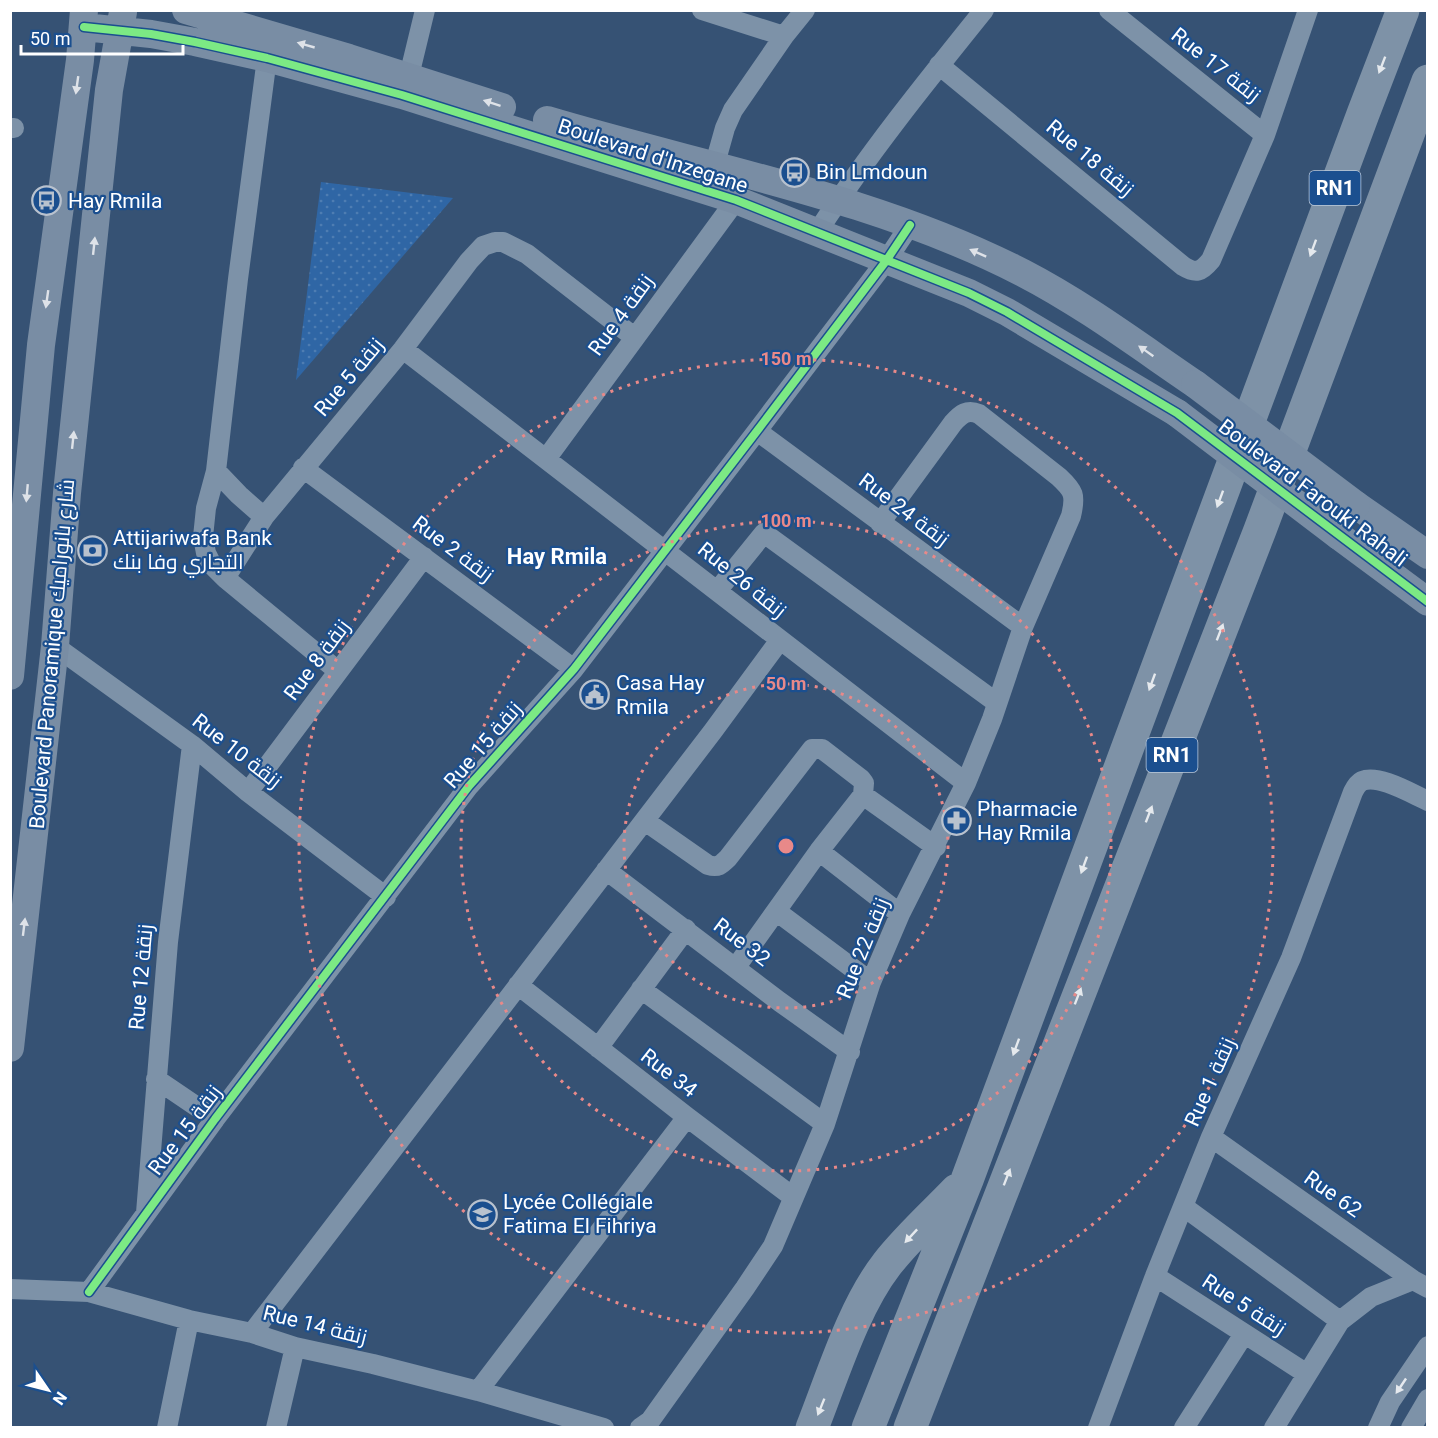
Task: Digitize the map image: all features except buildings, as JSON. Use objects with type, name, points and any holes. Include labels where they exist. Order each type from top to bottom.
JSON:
[{"type":"highway","name":"RN1","points":[[868,1428],[967,1180],[1403,10]]},
{"type":"highway","name":"RN1","points":[[910,1428],[1260,530],[1428,81]]},
{"type":"highway","points":[[813,1428],[861,1307],[886,1265],[911,1236],[967,1180]]},
{"type":"highway","points":[[925,1428],[996,1208]]},
{"type":"street","name":"Boulevard d'Inzegane","points":[[186,10],[564,125],[838,200],[910,225],[1023,273],[1100,319],[1195,384]]},
{"type":"street","points":[[409,76],[425,10]]},
{"type":"street","points":[[702,10],[784,36]]},
{"type":"street","points":[[714,166],[733,110],[784,36],[805,10]]},
{"type":"street","points":[[818,231],[838,200],[939,65],[984,10]]},
{"type":"street","name":"Rue 17 زنقة","points":[[1109,10],[1265,135]]},
{"type":"street","points":[[1265,135],[1308,10]]},
{"type":"street","name":"Boulevard d'Inzegane","points":[[84,19],[122,20],[195,42],[267,58],[402,95],[736,200],[969,293],[1006,312],[1177,413]]},
{"type":"street","name":"Boulevard Panoramique شارع بانوراميك","points":[[10,676],[40,345],[84,19]]},
{"type":"street","name":"Boulevard Panoramique شارع بانوراميك","points":[[11,1046],[55,646],[67,494],[110,90],[122,20]]},
{"type":"street","points":[[267,58],[216,471],[206,508],[203,537],[206,554],[212,565],[225,578],[338,671]]},
{"type":"street","name":"Rue 18 زنقة","points":[[939,65],[1191,271],[1200,270],[1211,260],[1265,135]]},
{"type":"street","name":"Rue 4 زنقة","points":[[546,459],[736,200]]},
{"type":"street","name":"Rue 15 زنقة","points":[[89,1292],[215,1119],[469,786],[574,669],[886,261],[910,225]]},
{"type":"street","name":"Rue 5 زنقة","points":[[225,578],[264,517],[404,349],[469,261],[483,246],[503,242],[527,254],[634,338]]},
{"type":"street","name":"Rue 26 زنقة","points":[[404,349],[966,783]]},
{"type":"street","name":"Boulevard Farouki Rahali","points":[[1195,384],[1356,505],[1428,555]]},
{"type":"street","name":"Rue 22 زنقة","points":[[645,1424],[773,1246],[825,1124],[872,982],[900,914],[936,847],[966,783],[1023,627],[1071,516],[1075,501],[1073,493],[1059,477],[991,422],[973,411],[965,412],[952,423],[880,523]]},
{"type":"street","name":"Boulevard Farouki Rahali","points":[[1177,413],[1428,602]]},
{"type":"street","name":"Rue 24 زنقة","points":[[757,431],[1023,627]]},
{"type":"street","name":"Rue 2 زنقة","points":[[303,468],[574,669]]},
{"type":"street","points":[[216,471],[264,517]]},
{"type":"street","points":[[717,591],[764,533],[997,703]]},
{"type":"street","name":"Rue 8 زنقة","points":[[248,792],[424,557]]},
{"type":"street","points":[[252,1334],[780,640]]},
{"type":"street","name":"Rue 10 زنقة","points":[[55,646],[192,746],[248,792],[386,897]]},
{"type":"street","name":"Rue 12 زنقة","points":[[146,1213],[168,942],[192,746]]},
{"type":"street","points":[[645,820],[708,865],[715,867],[728,858],[812,749],[822,749],[864,783],[863,795],[819,850],[736,967]]},
{"type":"street","name":"Rue 1 زنقة","points":[[1098,1428],[1155,1276],[1211,1137],[1291,957],[1353,792],[1362,781],[1371,779],[1385,782],[1428,801]]},
{"type":"street","points":[[863,795],[936,847]]},
{"type":"street","points":[[819,850],[900,914]]},
{"type":"street","name":"Rue 32","points":[[606,870],[850,1052]]},
{"type":"street","points":[[776,911],[872,982]]},
{"type":"street","points":[[598,1048],[686,929]]},
{"type":"street","name":"Rue 34","points":[[518,985],[687,1118],[794,1197]]},
{"type":"street","points":[[641,989],[825,1124]]},
{"type":"street","points":[[156,1079],[215,1119]]},
{"type":"street","points":[[478,1391],[687,1118]]},
{"type":"street","name":"Rue 62","points":[[1211,1137],[1420,1284]]},
{"type":"street","points":[[1184,1207],[1340,1322]]},
{"type":"street","name":"Rue 5 زنقة","points":[[1155,1276],[1306,1374]]},
{"type":"street","points":[[1274,1428],[1340,1322],[1371,1297],[1420,1284]]},
{"type":"street","name":"Rue 14 زنقة","points":[[10,1289],[89,1292],[295,1347],[478,1391],[604,1428]]},
{"type":"street","points":[[167,1428],[189,1320]]},
{"type":"street","points":[[1184,1428],[1244,1334]]},
{"type":"street","points":[[1378,1428],[1390,1402],[1428,1346]]},
{"type":"street","points":[[276,1428],[295,1347]]},
{"type":"street","points":[[1411,1428],[1428,1399]]},
{"type":"shaded area","points":[[321,182],[453,198],[296,380]]},
{"type":"cycle path","points":[[84,27],[151,34],[195,42],[267,58],[402,95],[736,200],[969,293],[1007,312],[1177,413],[1428,602]]},
{"type":"cycle path","points":[[89,1292],[215,1119],[469,786],[574,669],[886,261],[910,225]]},
{"type":"place","name":"Bin Lmdoun","points":[[795,172]]},
{"type":"place","name":"Hay Rmila","points":[[47,201]]},
{"type":"place","name":"Attijariwafa Bank التجاري وفا بنك","points":[[92,550]]},
{"type":"place","name":"Casa Hay Rmila","points":[[595,695]]},
{"type":"place","name":"Pharmacie Hay Rmila","points":[[956,821]]},
{"type":"place","name":"Lycée Collégiale Fatima El Fihriya","points":[[482,1214]]},
{"type":"district","name":"Hay Rmila","points":[[557,556]]}]
